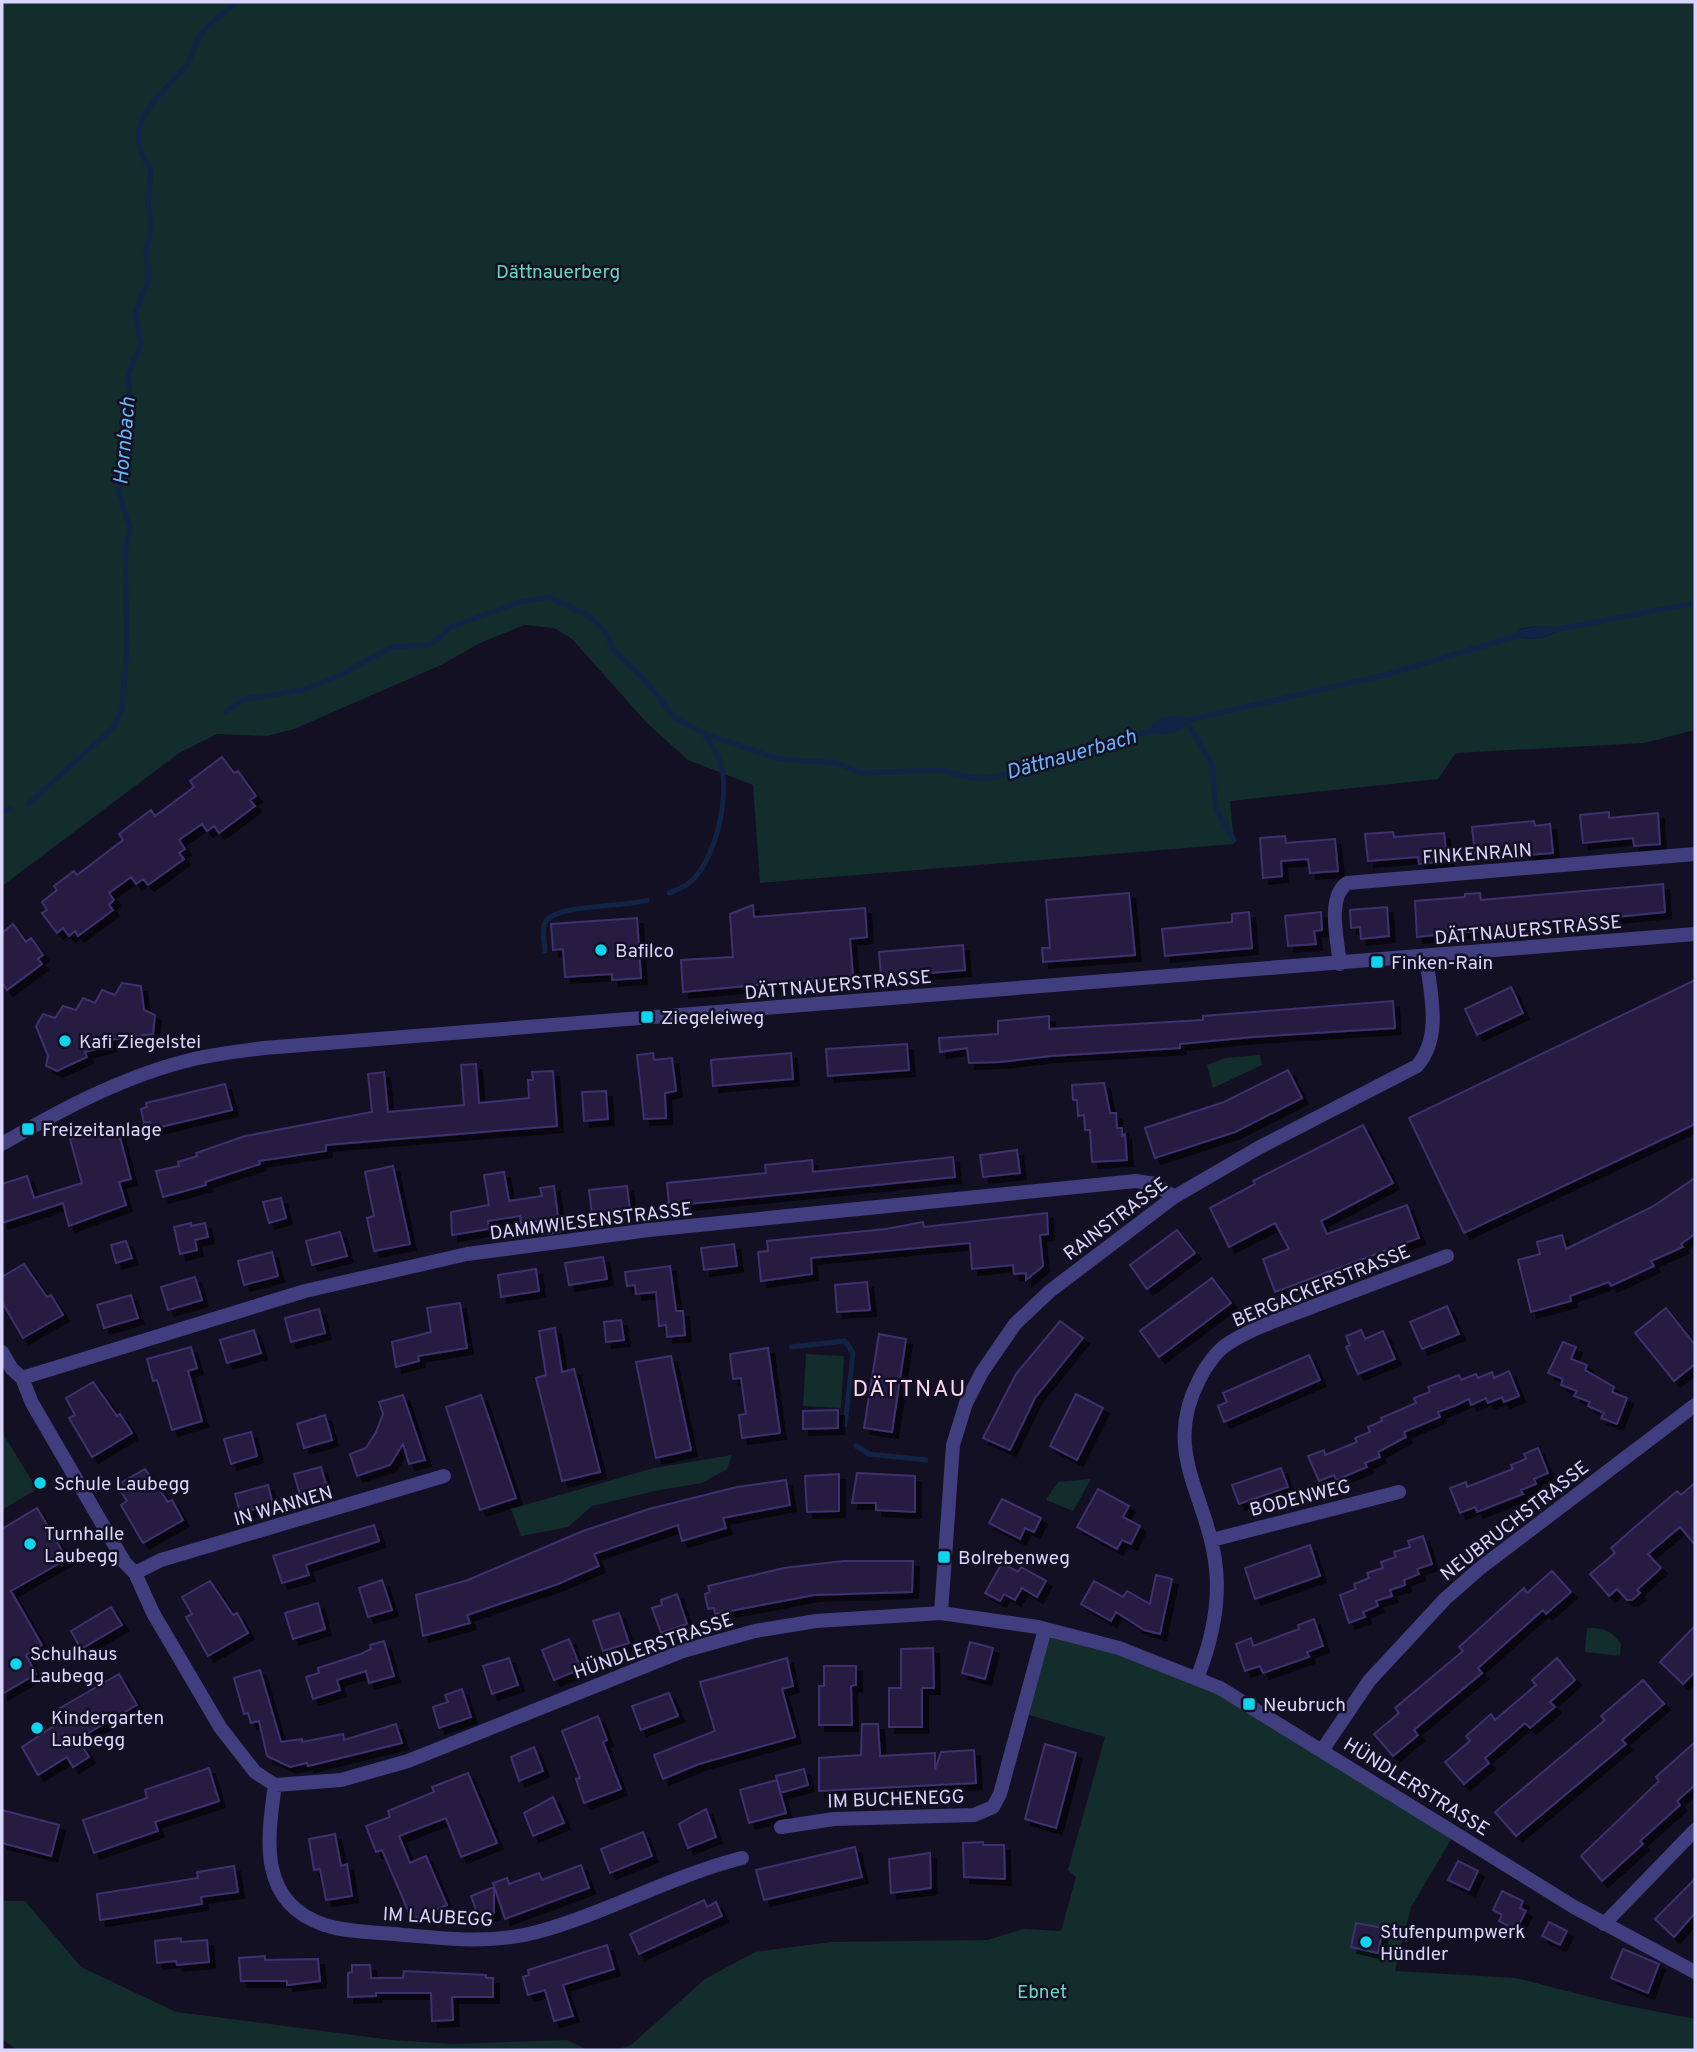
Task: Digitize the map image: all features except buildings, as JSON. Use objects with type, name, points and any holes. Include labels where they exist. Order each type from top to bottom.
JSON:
[{"type":"street","name":"FINKENRAIN","points":[[1340,964],[1336,901],[1339,890],[1347,883],[1695,854]]},
{"type":"street","name":"DÄTTNAUERSTRASSE","points":[[2,1144],[68,1106],[139,1076],[194,1059],[264,1048],[1695,934]]},
{"type":"street","name":"RAINSTRASSE","points":[[941,1613],[953,1445],[966,1403],[1005,1336],[1035,1304],[1174,1197],[1260,1147],[1417,1066],[1428,1050],[1433,1029],[1426,957]]},
{"type":"street","name":"DAMMWIESENSTRASSE","points":[[22,1378],[305,1291],[406,1267],[517,1246],[1136,1181],[1156,1184],[1174,1197]]},
{"type":"street","name":"BERGACKERSTRASSE","points":[[1197,1678],[1216,1612],[1216,1570],[1212,1539],[1184,1454],[1183,1423],[1188,1399],[1202,1372],[1226,1345],[1259,1327],[1447,1256]]},
{"type":"street","points":[[2,1352],[12,1369],[22,1378],[32,1403],[125,1563],[135,1573],[153,1613],[220,1727],[254,1772],[275,1786]]},
{"type":"street","name":"NEUBRUCHSTRASSE","points":[[1323,1749],[1370,1681],[1445,1600],[1479,1569],[1695,1405]]},
{"type":"street","name":"IN WANNEN","points":[[135,1573],[161,1560],[444,1476]]},
{"type":"street","name":"BODENWEG","points":[[1212,1539],[1399,1492]]},
{"type":"street","name":"HÜNDLERSTRASSE","points":[[275,1786],[341,1780],[408,1761],[603,1681],[732,1636],[816,1621],[941,1613],[1045,1629],[1119,1648],[1197,1678],[1249,1704],[1604,1924],[1695,1972]]},
{"type":"street","name":"IM BUCHENEGG","points":[[782,1827],[820,1820],[974,1815],[989,1811],[1000,1794],[1045,1629]]},
{"type":"street","name":"IM LAUBEGG","points":[[275,1786],[267,1845],[275,1881],[302,1913],[316,1922],[338,1928],[464,1941],[515,1937],[554,1927],[693,1871],[742,1858]]},
{"type":"street","points":[[1604,1924],[1695,1830]]},
{"type":"green space","name":"Dättnauerberg","points":[[2,2],[1695,2],[1695,730],[1644,743],[1456,753],[1438,779],[1230,801],[1234,844],[760,883],[753,785],[688,760],[647,723],[572,639],[554,628],[524,625],[482,642],[441,665],[294,729],[267,736],[217,734],[179,753],[2,886]],"holes":[[[1553,626],[1558,631],[1542,638],[1530,639],[1514,635],[1520,629]]]},
{"type":"green space","points":[[1260,1055],[1262,1065],[1213,1088],[1207,1065],[1225,1058]]},
{"type":"green space","points":[[806,1354],[844,1356],[841,1408],[803,1406]]},
{"type":"green space","points":[[2,1432],[37,1489],[2,1510]]},
{"type":"green space","points":[[732,1455],[727,1469],[702,1483],[592,1506],[568,1527],[521,1536],[511,1509],[654,1468]]},
{"type":"green space","points":[[1091,1479],[1073,1511],[1046,1500],[1058,1482]]},
{"type":"green space","points":[[1587,1628],[1603,1629],[1614,1636],[1621,1644],[1620,1656],[1585,1652]]},
{"type":"green space","name":"Ebnet","points":[[1045,1629],[1180,1670],[1455,1833],[1411,1907],[1395,1971],[1516,1978],[1618,2004],[1695,2019],[1695,2050],[615,2050],[631,2045],[705,1979],[755,1952],[832,1942],[988,1940],[1023,1929],[1061,1931],[1076,1877],[1068,1870],[1105,1737],[1022,1713]]},
{"type":"green space","points":[[2,1901],[25,1901],[81,1967],[176,2012],[392,2040],[453,2044],[567,2040],[588,2050],[17,2050],[2,2039]]},
{"type":"water","points":[[1553,626],[1558,630],[1549,636],[1537,638],[1514,635],[1518,630]]},
{"type":"water","points":[[1180,715],[1190,720],[1184,728],[1168,734],[1152,732],[1152,723],[1161,718]]},
{"type":"waterway","name":"Hornbach","points":[[28,804],[114,727],[122,708],[127,649],[125,552],[130,528],[119,493],[120,448],[131,414],[128,374],[141,344],[135,312],[149,280],[146,251],[152,224],[148,205],[151,169],[138,140],[140,127],[153,103],[186,66],[201,34],[237,2]]},
{"type":"waterway","name":"Dättnauerbach","points":[[226,711],[246,699],[302,690],[339,676],[391,647],[428,645],[439,639],[449,628],[520,602],[549,597],[589,616],[606,633],[614,651],[644,679],[674,717],[705,734],[778,759],[837,763],[860,773],[942,770],[971,778],[990,778],[1058,754],[1087,749],[1158,729]]},
{"type":"waterway","name":"Dättnauerbach","points":[[1554,630],[1695,603]]},
{"type":"waterway","name":"Dättnauerbach","points":[[1184,721],[1385,675],[1520,635]]},
{"type":"waterway","points":[[1186,721],[1212,764],[1216,809],[1234,840]]},
{"type":"waterway","points":[[669,893],[687,884],[699,873],[714,843],[719,825],[724,789],[723,773],[718,756],[705,736]]},
{"type":"waterway","name":"Hornbach","points":[[2,813],[10,809]]},
{"type":"waterway","points":[[545,951],[544,926],[551,917],[576,909],[647,900]]},
{"type":"waterway","points":[[791,1347],[845,1341],[853,1353],[845,1425]]},
{"type":"waterway","points":[[856,1446],[869,1454],[926,1460]]},
{"type":"place","name":"Bafilco","points":[[601,950]]},
{"type":"place","name":"Finken-Rain","points":[[1377,962]]},
{"type":"place","name":"Ziegeleiweg","points":[[647,1017]]},
{"type":"place","name":"Kafi Ziegelstei","points":[[65,1041]]},
{"type":"place","name":"Freizeitanlage","points":[[28,1129]]},
{"type":"place","name":"Schule Laubegg","points":[[40,1483]]},
{"type":"place","name":"Turnhalle Laubegg","points":[[30,1544]]},
{"type":"place","name":"Bolrebenweg","points":[[944,1557]]},
{"type":"place","name":"Schulhaus Laubegg","points":[[16,1664]]},
{"type":"place","name":"Neubruch","points":[[1249,1704]]},
{"type":"place","name":"Kindergarten Laubegg","points":[[37,1728]]},
{"type":"place","name":"Stufenpumpwerk Hündler","points":[[1366,1942]]},
{"type":"district","name":"DÄTTNAU","points":[[910,1388]]}]
